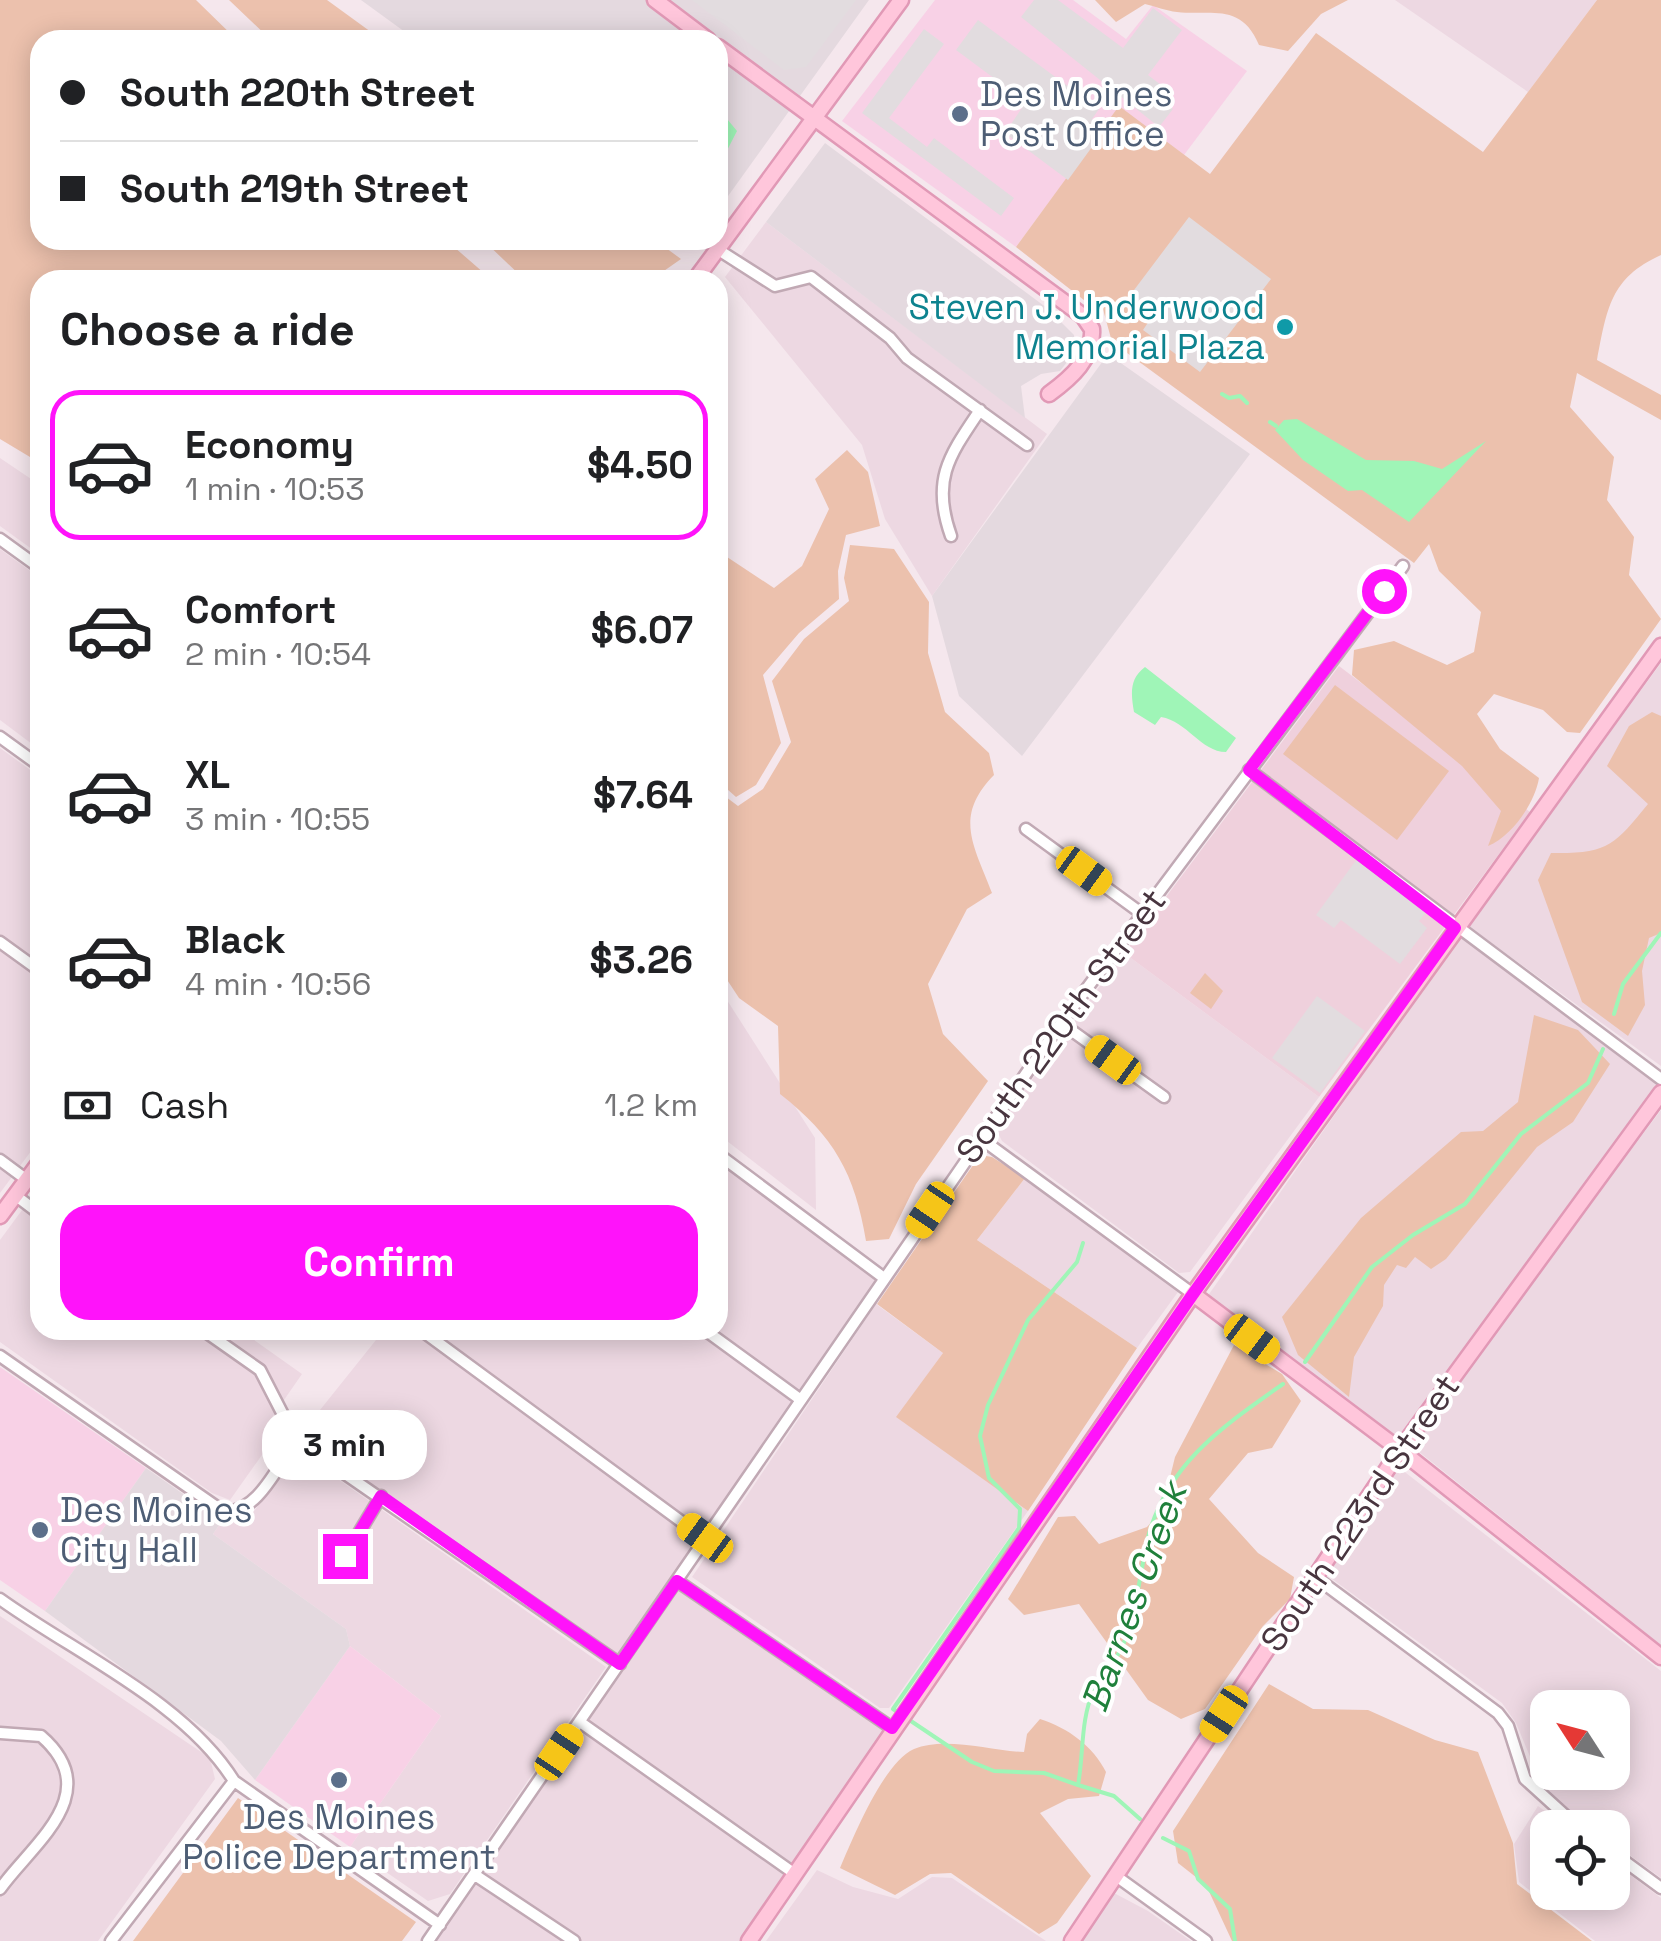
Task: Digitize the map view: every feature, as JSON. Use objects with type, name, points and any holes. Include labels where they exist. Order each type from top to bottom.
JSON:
[{"type":"street","points":[[655,0],[695,30]]},
{"type":"street","points":[[728,234],[901,0]]},
{"type":"street","points":[[728,54],[1082,316],[1092,328],[1090,350],[1082,363],[1049,394]]},
{"type":"street","points":[[719,250],[775,286],[812,278],[890,338],[907,358],[1027,444]]},
{"type":"street","points":[[951,536],[939,501],[950,455],[980,410]]},
{"type":"street","points":[[0,539],[30,561]]},
{"type":"street","name":"South 220th Street","points":[[428,1941],[980,1138],[1141,913],[1403,566]]},
{"type":"street","points":[[750,1941],[892,1728],[1193,1294],[1661,646]]},
{"type":"street","points":[[0,737],[30,759]]},
{"type":"street","points":[[1249,770],[1661,1079]]},
{"type":"street","points":[[1026,829],[1141,913]]},
{"type":"street","points":[[0,942],[30,963]]},
{"type":"street","points":[[1062,1023],[1164,1097]]},
{"type":"street","name":"South 223rd Street","points":[[1072,1941],[1400,1450],[1661,1092]]},
{"type":"street","points":[[980,1138],[1400,1450],[1661,1658]]},
{"type":"street","points":[[0,1160],[27,1180]]},
{"type":"street","points":[[728,1161],[884,1278]]},
{"type":"street","points":[[0,1216],[30,1176]]},
{"type":"street","points":[[15,1195],[30,1206]]},
{"type":"street","points":[[217,1340],[260,1370],[296,1440],[620,1664]]},
{"type":"street","points":[[435,1340],[705,1538]]},
{"type":"street","points":[[719,1340],[801,1400]]},
{"type":"street","points":[[0,1356],[194,1494],[232,1513],[250,1506],[296,1440]]},
{"type":"street","points":[[345,1556],[381,1496]]},
{"type":"street","points":[[1315,1577],[1498,1712],[1525,1778],[1560,1810]]},
{"type":"street","points":[[677,1581],[892,1728]]},
{"type":"street","points":[[0,1599],[172,1714],[215,1750],[234,1781],[440,1925]]},
{"type":"street","points":[[580,1722],[794,1874]]},
{"type":"street","points":[[0,1733],[41,1736],[62,1761],[66,1788],[52,1831],[0,1889]]},
{"type":"street","points":[[112,1941],[234,1781]]},
{"type":"street","points":[[1630,1865],[1661,1888]]},
{"type":"street","points":[[475,1875],[574,1941]]},
{"type":"street","points":[[1116,1876],[1206,1941]]},
{"type":"shaded area","points":[[0,0],[196,0],[227,30],[30,30],[30,250],[458,250],[480,270],[30,270],[30,457],[0,439]]},
{"type":"shaded area","points":[[229,0],[327,0],[368,30],[260,30]]},
{"type":"shaded area","points":[[361,0],[869,0],[728,196],[728,30],[402,30]]},
{"type":"shaded area","points":[[692,0],[856,0],[806,67],[784,70]]},
{"type":"shaded area","points":[[935,0],[1073,0],[1126,39],[1153,5],[1247,71],[1184,155],[1119,107],[1016,247],[842,121]]},
{"type":"shaded area","points":[[1034,0],[1058,0],[1123,48],[1153,8],[1182,30],[1148,75],[1161,85],[1154,96],[1173,109],[1159,127],[1021,17]]},
{"type":"shaded area","points":[[1095,0],[1348,0],[1321,14],[1288,51],[1259,45],[1243,22],[1224,14],[1177,12],[1145,4],[1116,22]]},
{"type":"shaded area","points":[[1395,0],[1597,0],[1528,92]]},
{"type":"shaded area","points":[[1597,0],[1661,0],[1661,255],[1621,285],[1608,310],[1597,360],[1661,395],[1661,420],[1577,373],[1570,407],[1614,457],[1607,500],[1634,537],[1629,575],[1661,619],[1580,733],[1567,732],[1543,710],[1494,694],[1477,714],[1500,749],[1539,778],[1521,818],[1506,835],[1488,846],[1501,811],[1462,766],[1352,675],[1354,650],[1394,641],[1447,665],[1474,652],[1481,612],[1439,571],[1429,544],[1414,563],[1112,342],[1101,302],[1089,304],[1016,247],[1119,106],[1210,174],[1316,33],[1483,152]]},
{"type":"shaded area","points":[[978,20],[1099,109],[1092,119],[1105,129],[1068,180],[1005,133],[1026,102],[956,50]]},
{"type":"shaded area","points":[[924,29],[944,44],[889,118],[927,147],[934,138],[1014,198],[1001,216],[862,113]]},
{"type":"shaded area","points":[[728,120],[737,131],[728,149]]},
{"type":"shaded area","points":[[825,143],[1047,308],[1074,335],[1075,352],[1060,371],[1041,374],[1021,386],[1025,418],[766,222]]},
{"type":"shaded area","points":[[1189,217],[1271,279],[1200,372],[1143,330],[1149,321],[1125,302]]},
{"type":"shaded area","points":[[766,222],[1047,434],[932,596],[885,519],[862,445],[728,281],[728,273]]},
{"type":"shaded area","points":[[494,250],[669,250],[681,259],[665,270],[514,270]]},
{"type":"shaded area","points":[[1108,354],[1250,454],[1022,756],[959,696],[932,596]]},
{"type":"shaded area","points":[[1297,419],[1366,460],[1414,461],[1442,469],[1486,441],[1409,522],[1362,490],[1348,491],[1303,460],[1275,430],[1284,420]]},
{"type":"shaded area","points":[[847,450],[868,472],[880,526],[846,535],[838,571],[839,599],[799,633],[763,675],[781,743],[756,785],[736,797],[728,790],[728,558],[774,588],[802,566],[829,509],[815,479]]},
{"type":"shaded area","points":[[0,458],[30,478],[30,548],[0,526]]},
{"type":"shaded area","points":[[850,545],[894,549],[929,602],[928,653],[945,712],[989,753],[994,775],[981,790],[971,818],[974,846],[992,893],[967,909],[928,984],[943,1034],[988,1081],[916,1184],[889,1239],[866,1241],[856,1196],[839,1158],[815,1125],[780,1094],[778,1026],[739,998],[728,981],[728,798],[738,806],[763,789],[791,742],[772,681],[804,639],[849,601],[844,578]]},
{"type":"shaded area","points":[[0,549],[30,571],[30,742],[0,720]]},
{"type":"shaded area","points":[[1661,663],[1661,1066],[1468,926]]},
{"type":"shaded area","points":[[1339,666],[1530,812],[1319,1097],[1124,953]]},
{"type":"shaded area","points":[[1145,667],[1236,738],[1226,752],[1209,747],[1170,720],[1161,717],[1155,725],[1134,712],[1134,682]]},
{"type":"shaded area","points":[[1335,685],[1449,771],[1397,840],[1283,754]]},
{"type":"shaded area","points":[[1652,712],[1661,716],[1661,933],[1649,938],[1642,971],[1645,1005],[1628,1036],[1582,1002],[1538,880],[1551,853],[1585,852],[1608,845],[1648,804],[1607,766],[1629,726]]},
{"type":"shaded area","points":[[0,748],[30,770],[30,1152],[0,1193]]},
{"type":"shaded area","points":[[1357,859],[1427,911],[1419,921],[1427,928],[1400,964],[1341,920],[1334,928],[1316,915]]},
{"type":"shaded area","points":[[1455,928],[1661,1079],[1661,1093],[1400,1450],[1207,1297],[1446,956]]},
{"type":"shaded area","points":[[1124,953],[1319,1097],[1190,1272],[1179,1273],[1002,1141],[996,1129]]},
{"type":"shaded area","points":[[1205,973],[1223,991],[1211,1009],[1190,993]]},
{"type":"shaded area","points":[[1317,996],[1365,1031],[1320,1093],[1272,1058]]},
{"type":"shaded area","points":[[728,1002],[815,1138],[816,1210],[728,1142]]},
{"type":"shaded area","points":[[1534,1015],[1578,1030],[1610,1064],[1573,1122],[1537,1147],[1446,1259],[1431,1269],[1415,1257],[1406,1268],[1397,1265],[1384,1285],[1383,1306],[1354,1357],[1349,1397],[1298,1355],[1282,1317],[1361,1218],[1461,1132],[1483,1131],[1518,1102]]},
{"type":"shaded area","points":[[1661,1110],[1661,1645],[1413,1447],[1415,1437]]},
{"type":"shaded area","points":[[980,1155],[992,1157],[1025,1178],[977,1240],[1137,1348],[1028,1511],[896,1417],[943,1353],[877,1304]]},
{"type":"shaded area","points":[[728,1161],[884,1278],[677,1581],[892,1728],[749,1941],[428,1941],[620,1664],[296,1440],[376,1340],[728,1340]]},
{"type":"shaded area","points":[[1025,1178],[1175,1286],[1178,1292],[1137,1348],[977,1240]]},
{"type":"shaded area","points":[[30,1199],[30,1340],[254,1340],[302,1374],[268,1423],[269,1445],[230,1500],[212,1493],[0,1342],[0,1240]]},
{"type":"shaded area","points":[[876,1304],[943,1353],[897,1417],[1028,1511],[889,1708],[880,1708],[692,1577]]},
{"type":"shaded area","points":[[1234,1345],[1282,1374],[1301,1401],[1272,1448],[1248,1453],[1209,1499],[1258,1553],[1294,1577],[1290,1599],[1263,1626],[1205,1709],[1181,1719],[1148,1700],[1079,1604],[1024,1615],[1008,1599],[1058,1517],[1075,1516],[1099,1544],[1147,1527],[1162,1510],[1175,1457]]},
{"type":"shaded area","points":[[0,1367],[146,1468],[45,1611],[0,1580]]},
{"type":"shaded area","points":[[298,1451],[606,1667],[450,1894],[428,1901],[350,1847],[441,1716],[350,1646],[346,1629],[213,1534],[222,1521],[249,1518]]},
{"type":"shaded area","points":[[1397,1466],[1661,1671],[1661,1878],[1630,1855],[1630,1810],[1569,1810],[1544,1790],[1630,1790],[1630,1690],[1530,1690],[1530,1756],[1516,1723],[1502,1703],[1328,1576],[1328,1569]]},
{"type":"shaded area","points":[[146,1468],[222,1521],[213,1534],[346,1629],[350,1646],[255,1780],[221,1741],[45,1611]]},
{"type":"shaded area","points":[[0,1616],[210,1758],[215,1779],[98,1941],[0,1941]]},
{"type":"shaded area","points":[[350,1646],[441,1716],[350,1847],[255,1780]]},
{"type":"shaded area","points":[[1269,1684],[1313,1709],[1368,1710],[1435,1740],[1478,1752],[1513,1843],[1517,1884],[1530,1894],[1530,1910],[1551,1910],[1592,1941],[1232,1941],[1206,1885],[1178,1863],[1173,1831]]},
{"type":"shaded area","points":[[1040,1719],[1079,1739],[1106,1772],[1099,1796],[1068,1799],[1040,1813],[1091,1876],[1057,1923],[1039,1934],[951,1873],[930,1874],[895,1895],[840,1868],[880,1785],[902,1757],[914,1749],[940,1744],[1024,1752],[1027,1734]]},
{"type":"shaded area","points":[[238,1798],[416,1922],[402,1941],[133,1941]]},
{"type":"shaded area","points":[[1530,1819],[1530,1891],[1519,1882],[1514,1844]]},
{"type":"shaded area","points":[[817,1870],[853,1887],[898,1899],[932,1877],[952,1878],[1046,1941],[766,1941]]},
{"type":"shaded area","points":[[1630,1875],[1661,1898],[1661,1941],[1595,1941],[1555,1910],[1630,1910]]},
{"type":"shaded area","points":[[1114,1893],[1148,1911],[1191,1941],[1081,1941]]},
{"type":"waterway","points":[[1222,394],[1229,398],[1240,396],[1247,403]]},
{"type":"waterway","points":[[1270,422],[1276,426]]},
{"type":"waterway","name":"Barnes Creek","points":[[1614,1014],[1623,984],[1661,933]]},
{"type":"waterway","name":"Barnes Creek","points":[[1305,1362],[1372,1267],[1413,1235],[1465,1204],[1521,1134],[1588,1083],[1603,1049]]},
{"type":"waterway","points":[[1078,1785],[1044,1773],[994,1771],[972,1762],[893,1709],[1019,1528],[1020,1509],[989,1478],[980,1436],[988,1405],[1028,1320],[1077,1262],[1083,1243]]},
{"type":"waterway","name":"Barnes Creek","points":[[1140,1819],[1114,1796],[1078,1785],[1090,1701],[1097,1683],[1123,1645],[1147,1541],[1168,1490],[1182,1469],[1218,1432],[1283,1384]]},
{"type":"waterway","name":"Barnes Creek","points":[[1163,1838],[1189,1851],[1198,1879],[1230,1909],[1235,1941]]},
{"type":"place","name":"Des Moines Post Office","points":[[960,114]]},
{"type":"place","name":"Steven J. Underwood Memorial Plaza","points":[[1285,327]]},
{"type":"place","name":"Des Moines City Hall","points":[[40,1530]]},
{"type":"place","name":"Des Moines Police Department","points":[[339,1780]]},
{"type":"route","points":[[345,1556],[381,1496],[620,1664],[677,1581],[892,1728],[1193,1294],[1455,928],[1249,770],[1384,591]]}]
